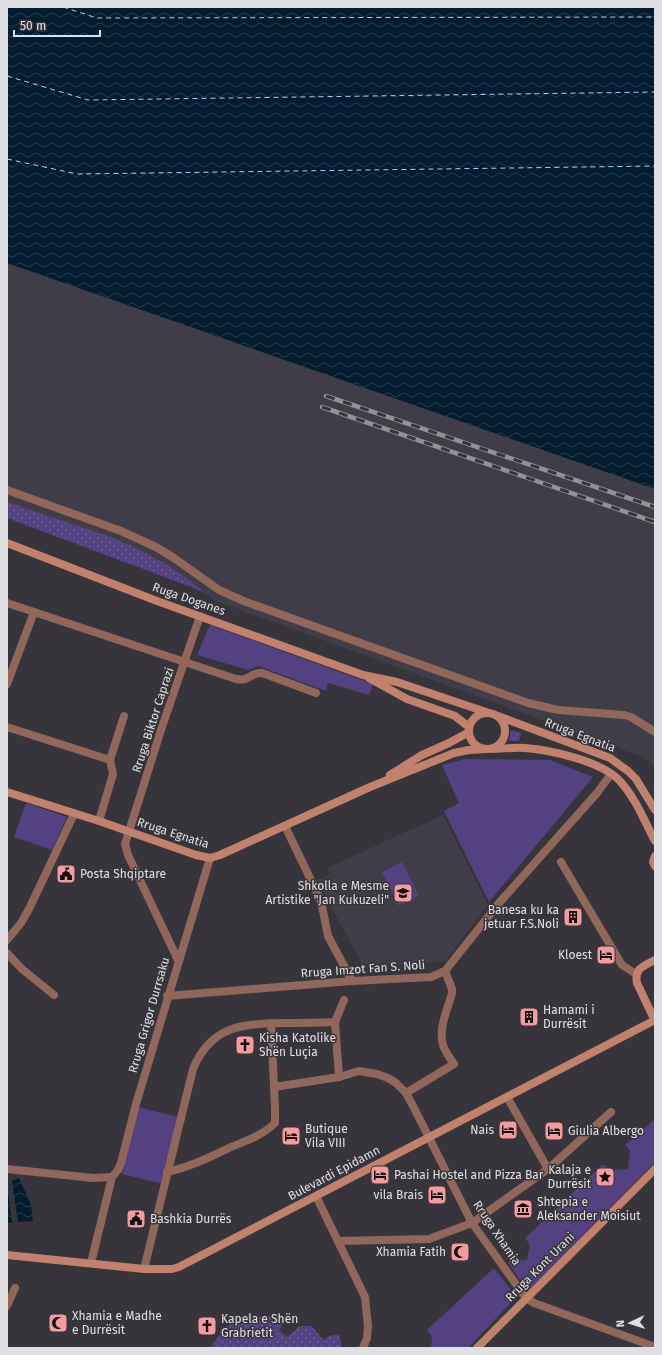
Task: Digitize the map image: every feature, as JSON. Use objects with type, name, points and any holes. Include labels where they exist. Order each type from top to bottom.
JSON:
[{"type":"main road","name":"Ruga Doganes","points":[[7,543],[157,601],[363,675]]},
{"type":"main road","points":[[363,675],[397,682],[498,716],[504,725],[505,735],[500,744],[488,749],[480,748],[474,743],[469,729],[455,716],[407,699],[363,675]]},
{"type":"main road","points":[[469,729],[474,718],[484,713],[489,713]]},
{"type":"main road","name":"Rruga Egnatia","points":[[498,716],[610,758],[636,779],[655,810]]},
{"type":"main road","name":"Rruga Egnatia","points":[[370,787],[422,755],[450,743],[469,729]]},
{"type":"main road","name":"Rruga Egnatia","points":[[7,792],[99,821],[196,855],[210,858],[220,855],[370,787],[454,753],[469,750],[523,748],[544,750],[594,765],[611,774],[618,779],[631,795],[655,841]]},
{"type":"main road","points":[[655,856],[653,862],[655,866]]},
{"type":"main road","points":[[655,960],[642,966],[636,974],[637,983],[655,1021]]},
{"type":"main road","name":"Bulevardi Epidamn","points":[[7,1255],[144,1269],[167,1269],[179,1267],[507,1096],[655,1021]]},
{"type":"main road","name":"Rruga Kont Urani","points":[[477,1348],[655,1169]]},
{"type":"street","points":[[7,490],[121,530],[174,558],[219,590],[246,602],[528,703],[558,710],[624,715],[631,717],[655,732]]},
{"type":"street","points":[[7,603],[241,680],[246,680],[256,674],[262,673],[316,693]]},
{"type":"street","points":[[7,684],[34,612]]},
{"type":"street","name":"Rruga Biktor Caprazi","points":[[178,960],[128,855],[125,844],[200,616]]},
{"type":"street","points":[[99,821],[113,774],[110,760],[124,716]]},
{"type":"street","points":[[7,726],[110,760]]},
{"type":"street","points":[[274,1087],[338,1077],[359,1071],[377,1074],[388,1078],[396,1083],[406,1093],[454,1064],[443,1045],[443,1024],[452,993],[452,989],[444,971],[499,903],[597,793],[611,774]]},
{"type":"street","points":[[7,940],[29,909],[74,814]]},
{"type":"street","points":[[285,826],[321,901],[328,936],[352,981]]},
{"type":"street","name":"Rruga Grigor Durrsaku","points":[[91,1263],[112,1177],[118,1170],[121,1163],[136,1104],[167,996],[210,858]]},
{"type":"street","points":[[561,862],[622,964],[636,974]]},
{"type":"street","points":[[7,953],[30,976],[54,995]]},
{"type":"street","name":"Rruga Imzot Fan S. Noli","points":[[167,996],[352,981],[431,977],[444,971]]},
{"type":"street","points":[[338,1077],[335,1022],[344,1000]]},
{"type":"street","points":[[144,1269],[193,1069],[203,1050],[211,1042],[229,1030],[240,1026],[335,1022]]},
{"type":"street","points":[[167,1172],[184,1168],[254,1137],[270,1128],[275,1123],[271,1024]]},
{"type":"street","name":"Rruga Xhamia","points":[[406,1093],[472,1223],[526,1298]]},
{"type":"street","points":[[507,1096],[548,1169]]},
{"type":"street","points":[[338,1240],[429,1239],[472,1223],[548,1169],[611,1112]]},
{"type":"street","points":[[7,1169],[93,1178],[112,1177]]},
{"type":"street","points":[[316,1196],[365,1297],[368,1326],[367,1338],[363,1348]]},
{"type":"street","points":[[7,1306],[15,1288]]},
{"type":"street","points":[[526,1298],[534,1303],[655,1347]]},
{"type":"shaded area","points":[[7,263],[655,489],[655,766],[638,755],[221,603],[214,600],[171,567],[137,548],[111,537],[7,502]]},
{"type":"shaded area","points":[[7,502],[111,537],[137,548],[171,567],[207,594],[7,518]]},
{"type":"shaded area","points":[[210,625],[373,684],[369,695],[328,683],[326,691],[258,666],[248,670],[197,655]]},
{"type":"shaded area","points":[[511,730],[521,733],[519,741],[509,741]]},
{"type":"shaded area","points":[[465,759],[550,760],[593,777],[489,902],[444,811],[459,803],[442,765]]},
{"type":"shaded area","points":[[26,803],[67,817],[52,850],[14,837]]},
{"type":"shaded area","name":"Shkolla e Mesme Artistike \"Jan Kukuzeli\"","points":[[443,815],[488,905],[445,961],[364,968],[317,880],[330,874],[327,868]]},
{"type":"shaded area","points":[[402,862],[419,896],[399,906],[382,872]]},
{"type":"shaded area","points":[[137,1107],[179,1117],[163,1184],[122,1174]]},
{"type":"shaded area","points":[[655,1119],[655,1162],[528,1291],[508,1263],[510,1259],[527,1260],[530,1245],[525,1238],[603,1164],[609,1170],[628,1169],[630,1151],[625,1145]]},
{"type":"shaded area","points":[[494,1268],[516,1297],[468,1348],[431,1348],[432,1337],[427,1330]]},
{"type":"shaded area","points":[[274,1316],[286,1319],[279,1330],[287,1337],[300,1326],[311,1326],[324,1340],[329,1336],[339,1334],[342,1348],[210,1348],[224,1331],[234,1323],[259,1321],[259,1317]]},
{"type":"water","points":[[7,7],[655,7],[655,489],[7,263]]},
{"type":"water","points":[[19,1178],[31,1205],[33,1221],[18,1222],[12,1181]]},
{"type":"water","points":[[7,1184],[12,1223],[7,1223]]},
{"type":"ferry route","points":[[63,7],[97,18],[655,17]]},
{"type":"ferry route","points":[[7,76],[88,100],[655,92]]},
{"type":"ferry route","points":[[7,159],[77,174],[655,166]]},
{"type":"railway","points":[[326,396],[655,507]]},
{"type":"railway","points":[[322,407],[655,522]]},
{"type":"place","name":"Posta Shqiptare","points":[[66,874]]},
{"type":"place","name":"Shkolla e Mesme Artistike \"Jan Kukuzeli\"","points":[[403,893]]},
{"type":"place","name":"Banesa ku ka jetuar F.S.Noli","points":[[573,917]]},
{"type":"place","name":"Kloest","points":[[606,955]]},
{"type":"place","name":"Hamami i Durrësit","points":[[529,1017]]},
{"type":"place","name":"Kisha Katolike Shën Luçia","points":[[245,1045]]},
{"type":"place","name":"Nais","points":[[508,1130]]},
{"type":"place","name":"Giulia Albergo","points":[[554,1131]]},
{"type":"place","name":"Butique Vila VIII","points":[[291,1136]]},
{"type":"place","name":"Pashai Hostel and Pizza Bar","points":[[380,1175]]},
{"type":"place","name":"Kalaja e Durrësit","points":[[605,1177]]},
{"type":"place","name":"vila Brais","points":[[437,1195]]},
{"type":"place","name":"Shtepia e Aleksander Moisiut","points":[[523,1209]]},
{"type":"place","name":"Bashkia Durrës","points":[[136,1219]]},
{"type":"place","name":"Xhamia Fatih","points":[[460,1252]]},
{"type":"place","name":"Xhamia e Madhe e Durrësit","points":[[58,1323]]},
{"type":"place","name":"Kapela e Shën Grabrietit","points":[[207,1326]]}]
